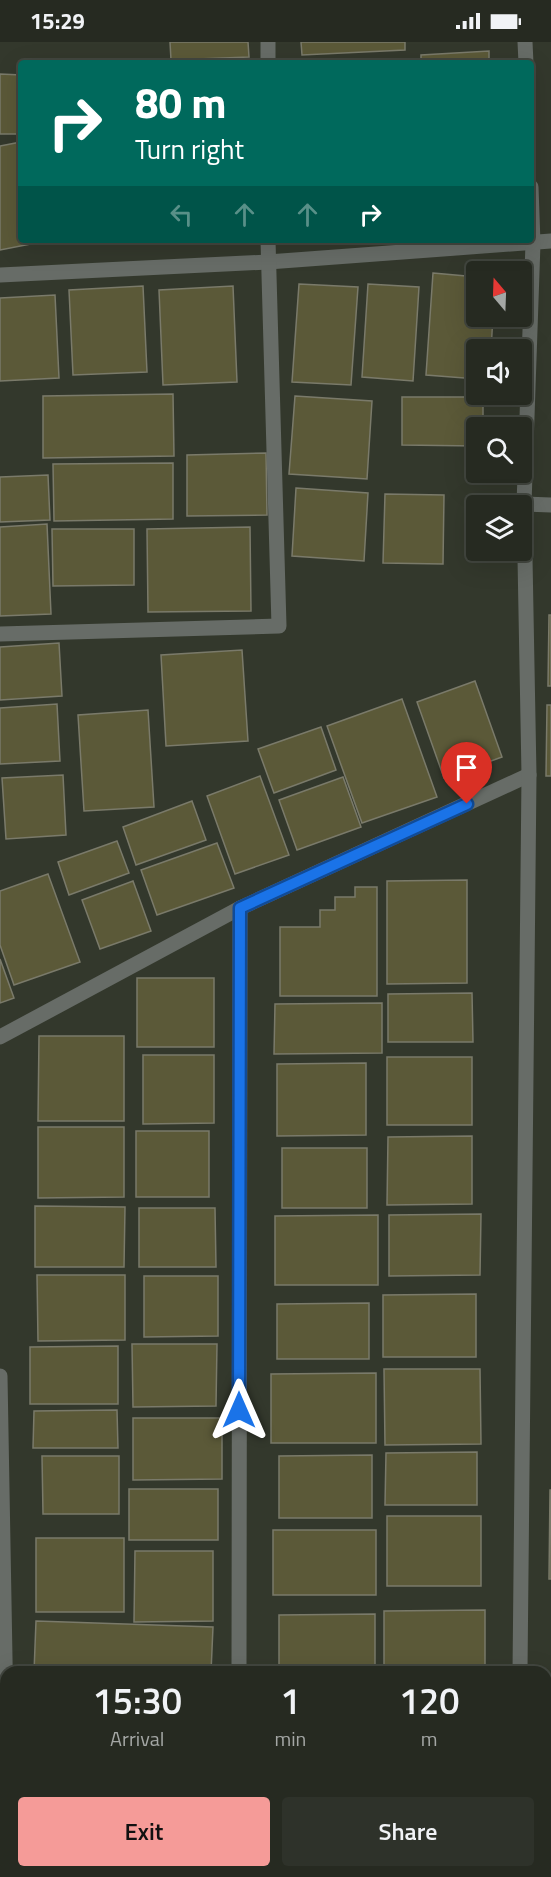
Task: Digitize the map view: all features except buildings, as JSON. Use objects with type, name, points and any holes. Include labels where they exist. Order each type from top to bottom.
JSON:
[{"type":"street","points":[[268,42],[268,60]]},
{"type":"street","points":[[525,42],[526,60]]},
{"type":"street","points":[[534,243],[551,242]]},
{"type":"street","points":[[0,634],[279,626],[268,243]]},
{"type":"street","points":[[0,275],[268,262],[533,243],[524,495]]},
{"type":"street","points":[[532,504],[551,505]]},
{"type":"street","points":[[520,1666],[529,775],[525,561]]},
{"type":"street","points":[[0,1037],[240,908],[529,775]]},
{"type":"street","points":[[239,1666],[240,908]]},
{"type":"street","points":[[0,1376],[5,1666]]},
{"type":"route","points":[[239,1410],[240,908],[467,804]]}]
